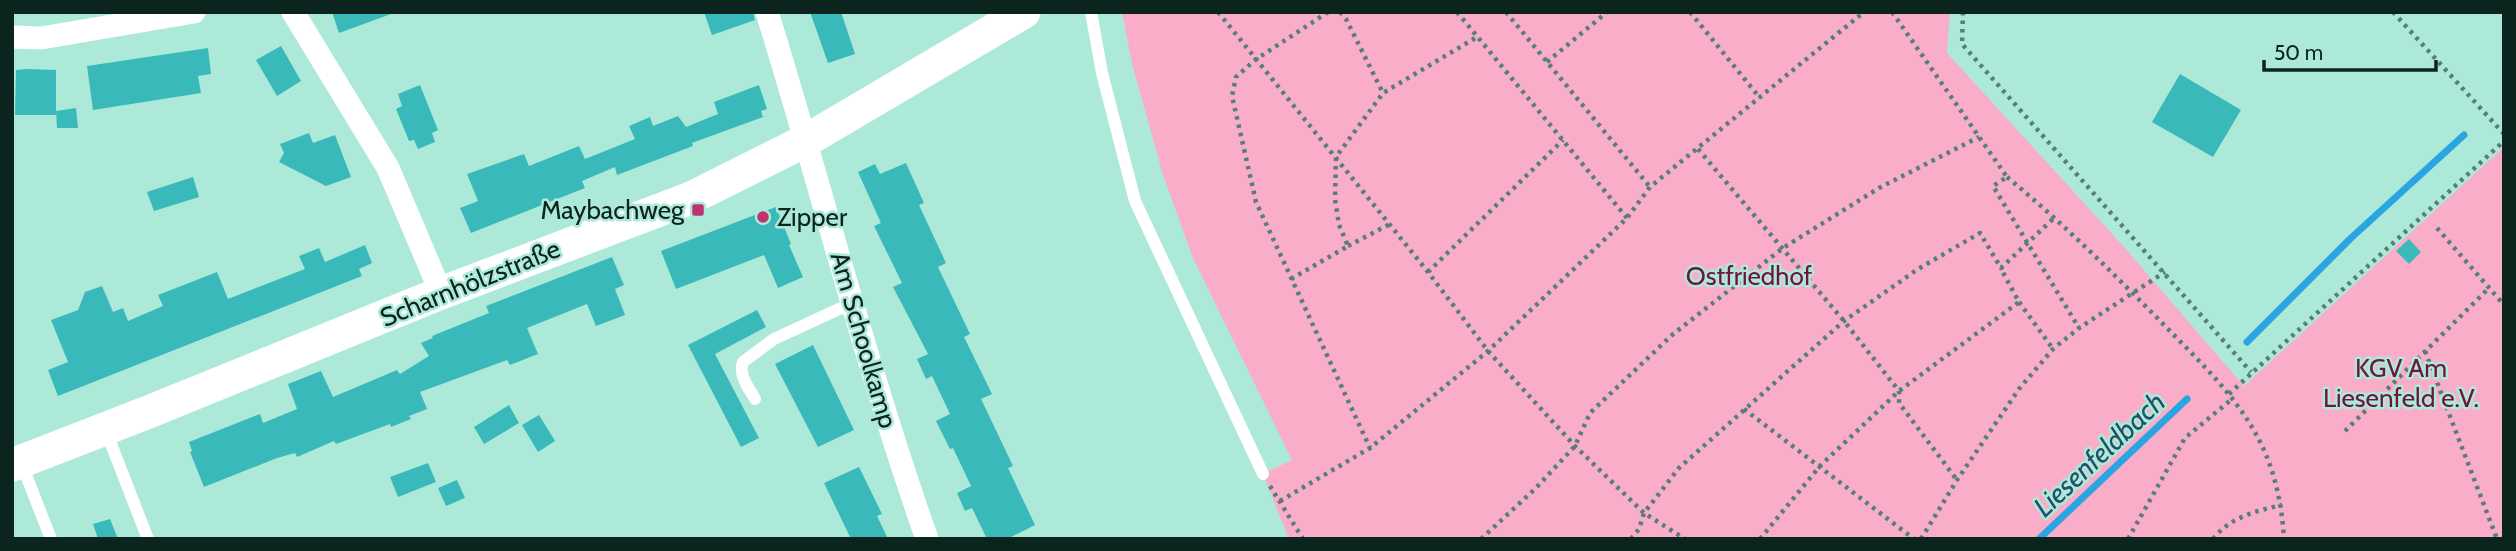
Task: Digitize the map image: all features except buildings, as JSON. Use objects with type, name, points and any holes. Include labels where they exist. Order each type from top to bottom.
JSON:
[{"type":"main road","name":"Scharnhölzstraße","points":[[17,463],[441,293],[691,198],[807,140],[1024,12]]},
{"type":"street","points":[[12,37],[41,38],[194,12]]},
{"type":"street","points":[[293,12],[388,168],[441,293]]},
{"type":"street","name":"Am Schoolkamp","points":[[766,12],[807,140],[852,303],[902,467],[928,539]]},
{"type":"lane","points":[[1091,12],[1102,73],[1135,201],[1263,474]]},
{"type":"lane","points":[[755,399],[743,375],[743,362],[774,339],[852,303]]},
{"type":"lane","points":[[105,429],[148,539]]},
{"type":"lane","points":[[17,463],[51,539]]},
{"type":"path","points":[[1218,12],[1390,224],[1488,351],[1575,446],[1644,513],[1685,539]]},
{"type":"path","points":[[1328,12],[1255,60],[1236,77],[1232,96],[1256,202],[1370,448]]},
{"type":"path","points":[[1340,12],[1383,93]]},
{"type":"path","points":[[1457,12],[1627,218]]},
{"type":"path","points":[[1506,12],[1650,187]]},
{"type":"path","points":[[1547,62],[1607,12]]},
{"type":"path","points":[[1690,12],[1760,98]]},
{"type":"path","points":[[1280,501],[1370,448],[1488,351],[1627,218],[1650,187],[1864,12]]},
{"type":"path","points":[[1892,12],[2007,177],[2056,217],[2132,292],[2232,399],[2262,446],[2282,505],[2284,539]]},
{"type":"path","points":[[1963,12],[1962,44],[2251,372]]},
{"type":"path","points":[[2393,12],[2504,134]]},
{"type":"path","points":[[1348,246],[1339,225],[1335,199],[1336,157],[1383,93],[1477,37]]},
{"type":"path","points":[[1481,539],[1535,489],[1575,446],[1590,413],[1672,335],[1783,248],[1879,188],[1979,137]]},
{"type":"path","points":[[1428,272],[1563,140]]},
{"type":"path","points":[[2228,394],[2504,141]]},
{"type":"path","points":[[1698,149],[1844,321],[1899,391],[1899,403],[1957,480]]},
{"type":"path","points":[[2007,177],[1993,186],[2079,328]]},
{"type":"path","points":[[2001,268],[2056,217]]},
{"type":"path","points":[[1291,279],[1390,224]]},
{"type":"path","points":[[2437,228],[2504,305]]},
{"type":"path","points":[[1631,539],[1639,529],[1644,513],[1679,468],[1844,321],[1918,269],[1980,233],[2020,302],[2053,349]]},
{"type":"path","points":[[1921,539],[1957,480],[2019,389],[2053,349],[2079,328],[2165,272]]},
{"type":"path","points":[[2345,431],[2489,288]]},
{"type":"path","points":[[1760,539],[1819,466],[1899,391],[2020,302]]},
{"type":"path","points":[[2425,351],[2497,539]]},
{"type":"path","points":[[2128,539],[2185,438],[2232,399]]},
{"type":"path","points":[[1744,409],[1914,539]]},
{"type":"path","points":[[1263,474],[1303,539]]},
{"type":"path","points":[[2213,539],[2221,529],[2249,513],[2282,505]]},
{"type":"green space","name":"Ostfriedhof","points":[[1122,12],[1950,12],[1947,53],[2125,248],[2244,386],[2504,147],[2504,539],[1289,539],[1263,474],[1292,460],[1193,258],[1163,175],[1132,64]]},
{"type":"waterway","points":[[2247,342],[2351,238],[2464,135]]},
{"type":"waterway","name":"Liesenfeldbach","points":[[2039,539],[2187,399]]},
{"type":"place","name":"Maybachweg","points":[[698,210]]},
{"type":"place","name":"Zipper","points":[[763,217]]},
{"type":"park label","name":"KGV Am Liesenfeld e.V.","points":[[2401,383]]}]
